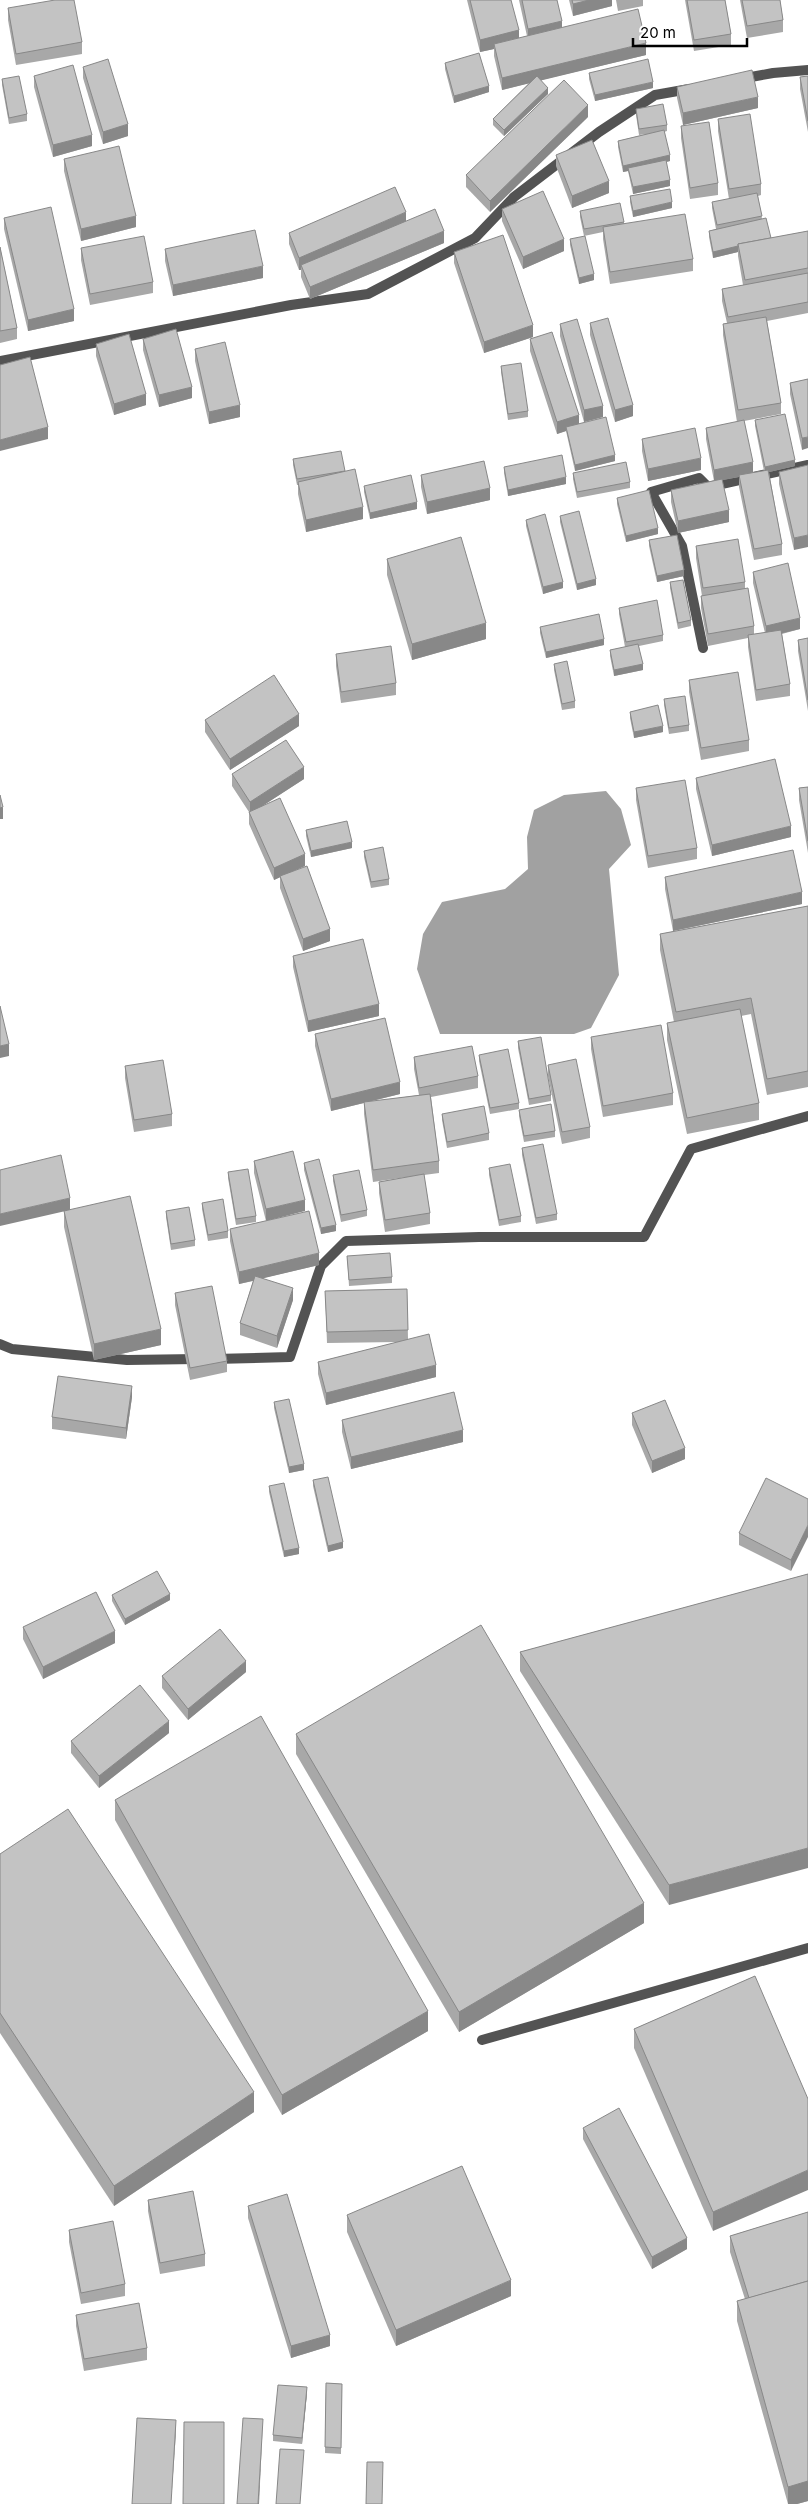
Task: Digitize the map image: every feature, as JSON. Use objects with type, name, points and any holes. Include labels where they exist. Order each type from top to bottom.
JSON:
[{"type":"street","points":[[728,81],[773,73],[808,70]]},
{"type":"street","points":[[0,361],[291,306],[368,294],[476,238],[514,197],[599,132],[655,95],[700,86]]},
{"type":"street","points":[[703,648],[682,546],[650,492],[699,478],[708,487],[808,465]]},
{"type":"street","points":[[0,1344],[12,1349],[126,1360],[290,1357],[322,1266],[346,1241],[479,1237],[644,1237],[691,1149],[808,1116]]},
{"type":"street","points":[[482,2040],[808,1948]]},
{"type":"shaded area","points":[[606,791],[621,809],[631,845],[609,869],[619,975],[591,1028],[574,1034],[440,1034],[417,969],[423,934],[442,902],[505,889],[528,869],[527,837],[534,810],[564,795]]},
{"type":"building","points":[[55,0],[74,0],[82,42],[16,54],[8,8]]},
{"type":"building","points":[[470,0],[511,0],[519,30],[480,40]]},
{"type":"building","points":[[522,0],[557,0],[562,21],[528,29]]},
{"type":"building","points":[[572,0],[589,0],[573,4]]},
{"type":"building","points":[[687,0],[725,0],[731,34],[694,40]]},
{"type":"building","points":[[742,0],[780,0],[783,20],[747,26]]},
{"type":"building","points":[[638,9],[646,43],[502,78],[494,44]]},
{"type":"building","points":[[479,53],[489,86],[454,96],[445,63]]},
{"type":"building","points":[[108,59],[128,124],[103,132],[83,67]]},
{"type":"building","points":[[648,59],[653,82],[595,95],[589,73]]},
{"type":"building","points":[[73,65],[92,135],[53,145],[34,76]]},
{"type":"building","points":[[752,70],[758,97],[683,113],[677,87]]},
{"type":"building","points":[[19,76],[27,114],[9,118],[2,79]]},
{"type":"building","points":[[537,76],[548,88],[504,130],[493,119]]},
{"type":"building","points":[[808,76],[808,121],[800,77]]},
{"type":"building","points":[[564,80],[588,105],[490,201],[466,175]]},
{"type":"building","points":[[663,104],[667,125],[639,129],[636,109]]},
{"type":"building","points":[[750,114],[761,184],[729,189],[718,119]]},
{"type":"building","points":[[709,122],[718,183],[690,188],[681,126]]},
{"type":"building","points":[[664,130],[670,155],[623,166],[618,141]]},
{"type":"building","points":[[592,140],[609,181],[572,196],[556,155]]},
{"type":"building","points":[[119,146],[136,216],[81,229],[64,159]]},
{"type":"building","points":[[666,160],[670,180],[633,187],[628,168]]},
{"type":"building","points":[[395,187],[406,212],[299,258],[289,233]]},
{"type":"building","points":[[670,189],[672,202],[633,211],[630,196]]},
{"type":"building","points":[[543,191],[564,239],[523,257],[502,209]]},
{"type":"building","points":[[757,193],[762,216],[717,225],[712,202]]},
{"type":"building","points":[[620,203],[624,222],[584,229],[580,211]]},
{"type":"building","points":[[51,207],[74,309],[28,320],[4,218]]},
{"type":"building","points":[[435,209],[444,231],[310,287],[301,265]]},
{"type":"building","points":[[685,214],[693,259],[610,272],[603,227]]},
{"type":"building","points":[[766,218],[771,238],[738,244],[738,246],[713,252],[709,231]]},
{"type":"building","points":[[255,230],[263,266],[173,285],[165,249]]},
{"type":"building","points":[[808,231],[808,268],[745,280],[738,244]]},
{"type":"building","points":[[503,235],[533,325],[484,342],[454,252]]},
{"type":"building","points":[[144,236],[153,282],[90,294],[81,248]]},
{"type":"building","points":[[585,236],[594,274],[579,278],[570,239]]},
{"type":"building","points":[[0,247],[17,328],[0,331]]},
{"type":"building","points":[[808,273],[808,302],[728,317],[722,289]]},
{"type":"building","points":[[766,317],[781,403],[738,410],[723,324]]},
{"type":"building","points":[[608,318],[633,405],[615,410],[590,323]]},
{"type":"building","points":[[577,319],[603,406],[584,410],[560,324]]},
{"type":"building","points":[[176,329],[192,387],[159,395],[143,339]]},
{"type":"building","points":[[552,332],[579,415],[557,422],[530,339]]},
{"type":"building","points":[[129,334],[146,394],[114,404],[96,344]]},
{"type":"building","points":[[225,342],[240,405],[209,412],[195,349]]},
{"type":"building","points":[[30,357],[48,427],[0,440],[0,365]]},
{"type":"building","points":[[521,363],[528,411],[508,414],[501,366]]},
{"type":"building","points":[[808,379],[808,437],[802,438],[790,383]]},
{"type":"building","points":[[785,414],[795,460],[765,467],[755,420]]},
{"type":"building","points":[[606,417],[615,455],[575,465],[566,427]]},
{"type":"building","points":[[744,420],[753,462],[714,470],[706,428]]},
{"type":"building","points":[[695,428],[701,458],[648,469],[642,439]]},
{"type":"building","points":[[341,451],[345,471],[297,479],[293,459]]},
{"type":"building","points":[[562,455],[566,477],[508,490],[504,467]]},
{"type":"building","points":[[484,461],[490,488],[427,502],[421,475]]},
{"type":"building","points":[[626,462],[630,482],[577,492],[573,473]]},
{"type":"building","points":[[808,465],[808,535],[794,538],[779,472]]},
{"type":"building","points":[[355,469],[363,507],[306,520],[298,482]]},
{"type":"building","points":[[768,470],[782,544],[754,549],[739,475]]},
{"type":"building","points":[[411,475],[417,502],[370,513],[364,486]]},
{"type":"building","points":[[722,479],[729,510],[678,521],[671,490]]},
{"type":"building","points":[[649,490],[658,528],[626,536],[617,498]]},
{"type":"building","points":[[579,511],[596,579],[577,584],[560,516]]},
{"type":"building","points":[[545,514],[563,582],[543,587],[526,520]]},
{"type":"building","points":[[677,535],[684,570],[657,576],[649,540]]},
{"type":"building","points":[[461,537],[486,623],[412,644],[387,559]]},
{"type":"building","points":[[738,539],[745,582],[703,588],[696,546]]},
{"type":"building","points":[[788,563],[800,618],[766,626],[753,572]]},
{"type":"building","points":[[683,580],[691,620],[678,623],[670,582]]},
{"type":"building","points":[[748,588],[754,626],[708,634],[701,596]]},
{"type":"building","points":[[657,600],[663,635],[626,642],[619,608]]},
{"type":"building","points":[[599,614],[604,639],[546,652],[540,627]]},
{"type":"building","points":[[781,630],[790,684],[756,690],[748,635]]},
{"type":"building","points":[[808,638],[808,700],[798,640]]},
{"type":"building","points":[[638,644],[643,664],[614,670],[610,650]]},
{"type":"building","points":[[391,646],[396,683],[341,692],[336,654]]},
{"type":"building","points":[[567,661],[575,701],[562,704],[554,664]]},
{"type":"building","points":[[738,672],[749,740],[701,748],[689,680]]},
{"type":"building","points":[[274,675],[299,714],[230,759],[205,720]]},
{"type":"building","points":[[685,696],[689,725],[669,728],[664,699]]},
{"type":"building","points":[[658,705],[663,726],[634,732],[630,712]]},
{"type":"building","points":[[286,740],[304,767],[250,802],[232,774]]},
{"type":"building","points":[[775,759],[791,826],[712,845],[696,778]]},
{"type":"building","points":[[685,780],[697,848],[648,856],[636,788]]},
{"type":"building","points":[[808,787],[808,841],[799,788]]},
{"type":"building","points":[[0,795],[3,807],[0,808]]},
{"type":"building","points":[[280,798],[305,854],[274,868],[249,812]]},
{"type":"building","points":[[347,821],[352,842],[311,851],[306,830]]},
{"type":"building","points":[[383,847],[389,879],[371,882],[364,851]]},
{"type":"building","points":[[793,850],[802,892],[673,920],[665,877]]},
{"type":"building","points":[[307,866],[330,929],[303,939],[280,876]]},
{"type":"building","points":[[808,906],[808,1071],[767,1079],[751,998],[676,1012],[660,934]]},
{"type":"building","points":[[363,939],[379,1004],[308,1021],[293,956]]},
{"type":"building","points":[[0,1006],[9,1044],[0,1046]]},
{"type":"building","points":[[740,1009],[759,1103],[687,1118],[667,1023]]},
{"type":"building","points":[[385,1018],[400,1082],[331,1099],[315,1034]]},
{"type":"building","points":[[661,1025],[673,1093],[603,1106],[591,1037]]},
{"type":"building","points":[[541,1037],[551,1095],[529,1099],[518,1041]]},
{"type":"building","points":[[472,1046],[478,1076],[419,1088],[414,1057]]},
{"type":"building","points":[[508,1049],[519,1103],[490,1108],[479,1055]]},
{"type":"building","points":[[576,1059],[590,1127],[562,1132],[548,1065]]},
{"type":"building","points":[[163,1060],[172,1114],[134,1120],[125,1066]]},
{"type":"building","points":[[430,1094],[439,1161],[373,1170],[364,1102]]},
{"type":"building","points":[[551,1104],[555,1131],[524,1136],[519,1110]]},
{"type":"building","points":[[484,1106],[489,1133],[447,1142],[442,1114]]},
{"type":"building","points":[[543,1144],[557,1214],[536,1218],[522,1148]]},
{"type":"building","points":[[293,1151],[305,1200],[266,1209],[254,1161]]},
{"type":"building","points":[[61,1155],[70,1198],[0,1214],[0,1170]]},
{"type":"building","points":[[319,1159],[336,1225],[321,1228],[304,1163]]},
{"type":"building","points":[[510,1164],[521,1216],[499,1220],[489,1168]]},
{"type":"building","points":[[248,1169],[256,1216],[236,1219],[228,1172]]},
{"type":"building","points":[[359,1170],[367,1210],[341,1215],[333,1175]]},
{"type":"building","points":[[424,1174],[430,1213],[385,1220],[379,1182]]},
{"type":"building","points":[[130,1196],[161,1329],[94,1344],[64,1211]]},
{"type":"building","points":[[223,1199],[228,1231],[208,1235],[202,1203]]},
{"type":"building","points":[[189,1207],[195,1240],[171,1244],[166,1211]]},
{"type":"building","points":[[309,1211],[319,1253],[239,1272],[230,1229]]},
{"type":"building","points":[[390,1253],[392,1277],[349,1280],[347,1256]]},
{"type":"building","points":[[255,1276],[293,1288],[277,1336],[240,1323]]},
{"type":"building","points":[[212,1286],[227,1361],[190,1368],[175,1293]]},
{"type":"building","points":[[407,1289],[408,1330],[327,1332],[325,1291]]},
{"type":"building","points":[[429,1334],[436,1365],[326,1393],[318,1362]]},
{"type":"building","points":[[58,1376],[132,1386],[126,1428],[52,1417]]},
{"type":"building","points":[[454,1392],[463,1430],[351,1457],[342,1420]]},
{"type":"building","points":[[289,1399],[304,1464],[289,1467],[274,1402]]},
{"type":"building","points":[[665,1400],[685,1448],[652,1461],[632,1413]]},
{"type":"building","points":[[328,1477],[343,1542],[328,1546],[313,1480]]},
{"type":"building","points":[[766,1478],[808,1499],[808,1525],[791,1560],[739,1533]]},
{"type":"building","points":[[284,1483],[299,1548],[284,1551],[269,1486]]},
{"type":"building","points":[[157,1571],[170,1594],[125,1619],[112,1595]]},
{"type":"building","points":[[808,1574],[808,1848],[669,1885],[520,1652]]},
{"type":"building","points":[[96,1592],[115,1631],[43,1667],[23,1627]]},
{"type":"building","points":[[481,1625],[644,1903],[459,2012],[296,1734]]},
{"type":"building","points":[[220,1629],[246,1661],[188,1709],[162,1676]]},
{"type":"building","points":[[140,1685],[169,1721],[99,1776],[71,1741]]},
{"type":"building","points":[[261,1716],[428,2011],[282,2095],[115,1800]]},
{"type":"building","points":[[68,1809],[254,2092],[114,2186],[0,2013],[0,1854]]},
{"type":"building","points":[[755,1976],[808,2099],[808,2170],[713,2212],[634,2029]]},
{"type":"building","points":[[619,2108],[687,2238],[652,2257],[583,2128]]},
{"type":"building","points":[[462,2166],[511,2280],[396,2330],[347,2215]]},
{"type":"building","points":[[193,2191],[205,2254],[160,2263],[148,2200]]},
{"type":"building","points":[[287,2194],[330,2335],[291,2346],[248,2206]]},
{"type":"building","points":[[808,2212],[808,2281],[749,2298],[730,2236]]},
{"type":"building","points":[[113,2221],[125,2284],[81,2293],[69,2230]]},
{"type":"building","points":[[808,2281],[808,2481],[788,2487],[737,2301]]},
{"type":"building","points":[[139,2303],[147,2348],[84,2359],[76,2315]]},
{"type":"building","points":[[326,2383],[342,2384],[341,2448],[325,2447]]},
{"type":"building","points":[[278,2385],[307,2387],[302,2438],[273,2435]]},
{"type":"building","points":[[137,2418],[176,2420],[171,2504],[132,2504]]},
{"type":"building","points":[[243,2418],[263,2419],[258,2504],[237,2504]]},
{"type":"building","points":[[184,2422],[224,2422],[224,2504],[183,2504]]},
{"type":"building","points":[[280,2449],[304,2450],[300,2504],[276,2504]]},
{"type":"building","points":[[367,2462],[383,2462],[382,2504],[366,2504]]}]
